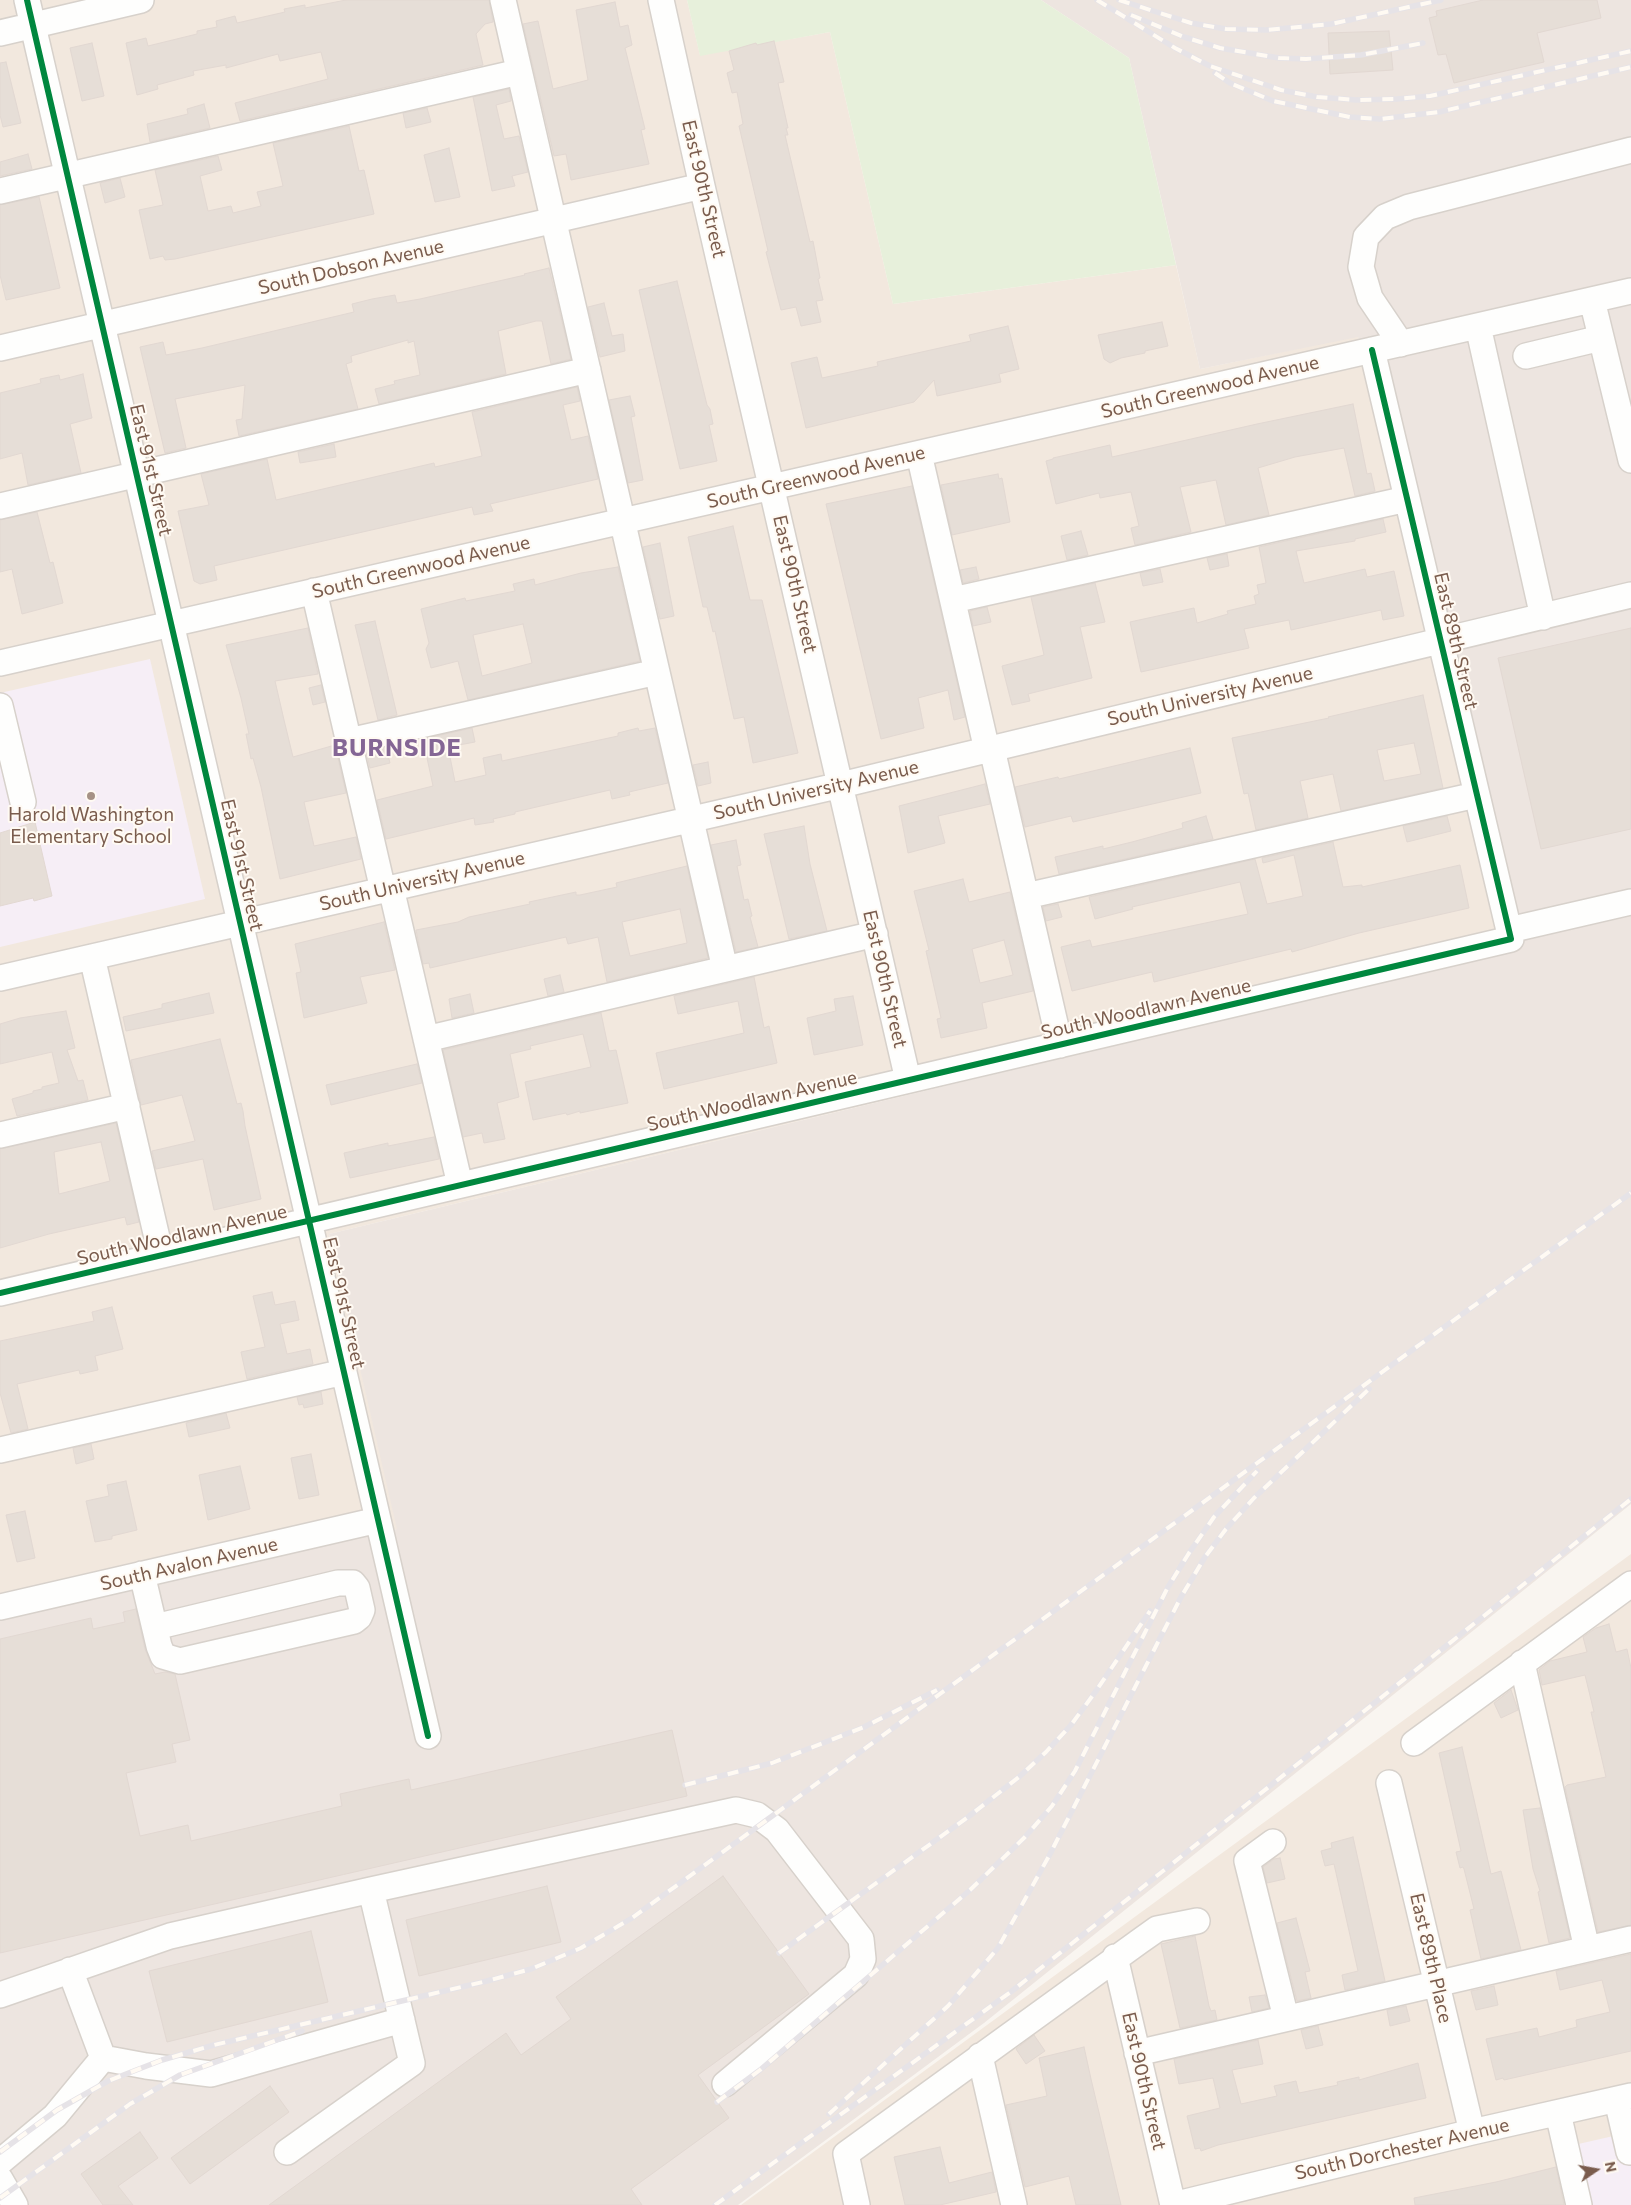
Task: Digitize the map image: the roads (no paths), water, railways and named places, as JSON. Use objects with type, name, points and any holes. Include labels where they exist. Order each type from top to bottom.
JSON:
[{"type":"street","name":"East 91st Street","points":[[27,0],[428,1736]]},
{"type":"street","points":[[0,32],[141,0]]},
{"type":"street","points":[[503,0],[624,521],[725,969]]},
{"type":"street","name":"East 90th Street","points":[[662,0],[702,186],[773,487],[908,1080]]},
{"type":"street","points":[[0,191],[519,72]]},
{"type":"street","points":[[1401,344],[1370,298],[1361,267],[1366,237],[1386,217],[1408,207],[1631,150]]},
{"type":"street","name":"South Dobson Avenue","points":[[0,348],[702,186]]},
{"type":"street","name":"South Greenwood Avenue","points":[[0,663],[1631,291]]},
{"type":"street","points":[[1592,300],[1631,460]]},
{"type":"street","points":[[1478,326],[1543,617]]},
{"type":"street","points":[[1526,356],[1601,338]]},
{"type":"street","name":"East 89th Street","points":[[1372,350],[1510,935]]},
{"type":"street","points":[[0,506],[588,370]]},
{"type":"street","points":[[919,454],[1026,896],[1060,1045]]},
{"type":"street","points":[[953,600],[1407,498]]},
{"type":"street","points":[[314,591],[349,741],[426,1039],[460,1185]]},
{"type":"street","name":"South University Avenue","points":[[0,978],[841,785],[1631,595]]},
{"type":"street","points":[[349,741],[657,672]]},
{"type":"street","points":[[1,715],[23,802]]},
{"type":"street","points":[[1026,896],[1476,795]]},
{"type":"street","name":"South Woodlawn Avenue","points":[[0,1293],[1060,1045],[1510,935],[1631,902]]},
{"type":"street","points":[[426,1039],[875,934]]},
{"type":"street","points":[[92,957],[161,1255]]},
{"type":"street","points":[[0,1135],[127,1106]]},
{"type":"street","points":[[0,1450],[344,1372]]},
{"type":"street","name":"South Avalon Avenue","points":[[0,1607],[378,1520]]},
{"type":"street","points":[[142,1574],[155,1627],[163,1656],[180,1661],[354,1621],[359,1617],[362,1610],[357,1588],[353,1584],[338,1583],[155,1627]]},
{"type":"street","points":[[1414,1743],[1631,1584]]},
{"type":"street","points":[[1522,1664],[1587,1949]]},
{"type":"street","name":"East 89th Place","points":[[1389,1783],[1472,2132]]},
{"type":"street","points":[[0,1994],[170,1936],[736,1810],[757,1815],[777,1830],[862,1940],[863,1958],[856,1975],[725,2084]]},
{"type":"street","points":[[1273,1842],[1247,1861],[1286,2018]]},
{"type":"street","points":[[288,2152],[412,2063],[370,1890]]},
{"type":"street","points":[[857,2205],[846,2154],[1115,1957],[1157,1929],[1197,1921]]},
{"type":"street","points":[[1137,2053],[1631,1939]]},
{"type":"street","name":"East 90th Street","points":[[1115,1957],[1173,2205]]},
{"type":"street","points":[[70,1970],[103,2058]]},
{"type":"street","points":[[103,2058],[146,2066],[211,2074],[402,2020]]},
{"type":"street","points":[[980,2056],[1014,2205]]},
{"type":"street","points":[[0,2162],[56,2116],[103,2058]]},
{"type":"street","points":[[1624,2098],[1629,2152],[1631,2152]]},
{"type":"street","name":"South Dorchester Avenue","points":[[1173,2205],[1472,2132],[1624,2098]]},
{"type":"street","points":[[1558,2113],[1579,2205]]},
{"type":"street","points":[[0,2179],[15,2205]]},
{"type":"railway","points":[[1097,0],[1175,48],[1210,66],[1281,90],[1317,97],[1357,100],[1430,96],[1631,51]]},
{"type":"railway","points":[[1119,0],[1191,23],[1226,29],[1267,30],[1331,24],[1441,0]]},
{"type":"railway","points":[[1131,15],[1184,37],[1220,48],[1279,58],[1306,59],[1361,55],[1423,43]]},
{"type":"railway","points":[[1215,73],[1230,83],[1273,101],[1350,117],[1380,119],[1439,112],[1631,67]]},
{"type":"railway","points":[[0,2152],[57,2110],[108,2081],[162,2060],[214,2045],[487,1981],[531,1969],[581,1948],[632,1918],[1631,1193]]},
{"type":"railway","points":[[829,2114],[948,2006],[998,1948],[1049,1856],[1181,1597],[1205,1557],[1226,1529],[1254,1498],[1369,1389]]},
{"type":"railway","points":[[717,2102],[760,2070],[970,1890],[1025,1837],[1052,1806],[1075,1771],[1168,1587],[1214,1517],[1257,1471]]},
{"type":"railway","points":[[715,2205],[1012,1991],[1631,1499]]},
{"type":"railway","points":[[779,1953],[968,1817],[1019,1777],[1071,1725],[1150,1611]]},
{"type":"railway","points":[[685,1785],[772,1763],[864,1727],[937,1690]]},
{"type":"railway","points":[[0,2198],[130,2104],[180,2075],[302,2031]]},
{"type":"place","name":"Harold Washington Elementary School","points":[[91,796]]},
{"type":"district","name":"BURNSIDE","points":[[397,748]]}]
